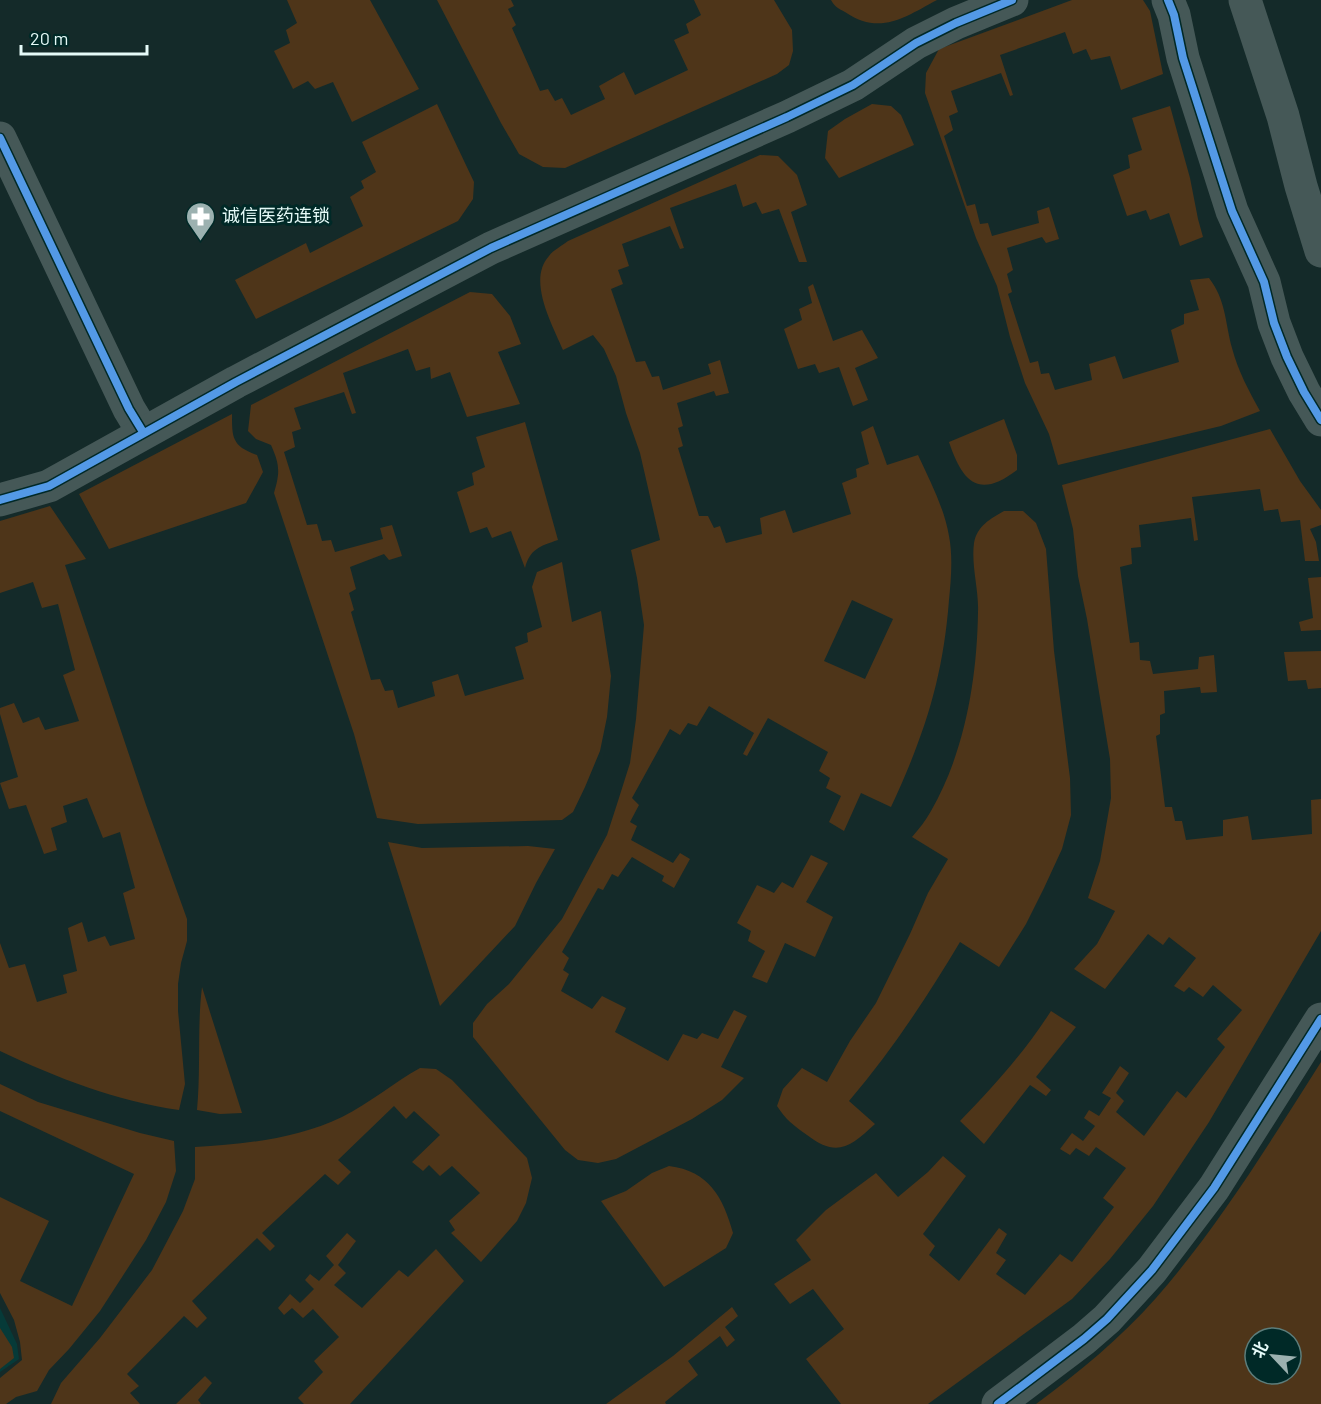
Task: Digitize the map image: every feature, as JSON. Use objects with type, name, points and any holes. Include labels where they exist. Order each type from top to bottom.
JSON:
[{"type":"street","points":[[0,500],[49,486],[143,432],[491,248],[787,117],[853,85],[916,43],[956,23],[1012,0]]},
{"type":"street","points":[[1167,0],[1174,15],[1183,58],[1232,210],[1264,282],[1274,323],[1287,357],[1321,420]]},
{"type":"street","points":[[1245,0],[1283,116],[1300,186],[1321,251]]},
{"type":"street","points":[[0,138],[129,409],[143,432]]},
{"type":"street","points":[[998,1404],[1092,1333],[1152,1270],[1214,1188],[1321,1020]]},
{"type":"shaded area","points":[[287,0],[370,0],[419,89],[352,122],[333,82],[315,89],[308,81],[293,89],[274,51],[290,43],[286,30],[297,23]]},
{"type":"shaded area","points":[[437,0],[511,0],[514,6],[508,9],[516,25],[512,28],[540,91],[548,89],[555,101],[562,98],[571,115],[605,99],[599,86],[624,72],[635,95],[688,70],[674,40],[689,33],[686,24],[701,15],[694,0],[774,0],[792,30],[793,51],[789,65],[777,74],[565,168],[543,167],[519,154]]},
{"type":"shaded area","points":[[831,0],[937,0],[903,18],[870,23],[839,8]]},
{"type":"shaded area","points":[[1072,0],[1143,0],[1150,11],[1163,74],[1121,90],[1110,56],[1091,60],[1086,49],[1073,54],[1065,32],[1000,55],[1013,95],[1010,96],[1001,73],[951,91],[958,112],[949,116],[953,130],[944,136],[967,206],[975,204],[980,224],[988,223],[992,236],[1039,223],[1037,211],[1049,207],[1059,239],[1046,243],[1042,237],[1007,248],[1013,270],[1007,274],[1012,292],[1008,294],[1030,363],[1038,361],[1041,374],[1049,373],[1055,390],[1092,380],[1089,364],[1115,356],[1123,379],[1179,362],[1171,330],[1184,324],[1184,314],[1199,310],[1190,280],[1209,278],[1222,303],[1237,365],[1260,411],[1221,426],[1058,465],[1049,434],[1025,383],[997,286],[976,238],[925,93],[926,73],[939,49]]},
{"type":"shaded area","points":[[437,104],[474,182],[473,199],[458,221],[256,319],[235,280],[306,243],[310,253],[363,226],[350,197],[364,188],[361,181],[376,172],[362,142]]},
{"type":"shaded area","points":[[872,104],[891,106],[901,115],[914,145],[839,178],[825,158],[828,131]]},
{"type":"shaded area","points":[[1170,106],[1190,178],[1203,237],[1180,246],[1169,213],[1150,220],[1146,210],[1127,216],[1113,175],[1130,168],[1128,155],[1142,150],[1132,118]]},
{"type":"shaded area","points":[[760,155],[778,156],[797,175],[807,205],[791,212],[807,262],[799,262],[779,209],[762,214],[756,202],[743,207],[736,184],[670,208],[684,248],[680,249],[670,226],[622,244],[629,266],[618,270],[623,284],[611,289],[636,362],[645,361],[652,377],[659,376],[663,390],[711,374],[708,364],[720,360],[729,393],[716,396],[714,391],[677,403],[683,426],[678,428],[683,446],[678,448],[699,516],[708,516],[714,528],[720,526],[726,543],[762,534],[760,518],[785,510],[793,533],[851,514],[842,483],[857,477],[856,469],[869,464],[861,432],[873,426],[887,465],[918,455],[944,515],[951,560],[946,629],[937,681],[913,756],[891,807],[861,793],[844,831],[829,822],[841,796],[826,788],[830,778],[819,771],[828,752],[768,718],[747,756],[743,754],[754,733],[709,706],[697,726],[688,723],[680,735],[670,729],[632,798],[639,805],[630,822],[637,826],[631,840],[673,863],[680,853],[690,859],[674,888],[662,881],[664,876],[632,857],[618,877],[612,874],[603,890],[598,888],[562,952],[569,958],[563,970],[569,974],[561,991],[592,1009],[602,996],[626,1008],[615,1032],[668,1061],[683,1034],[697,1039],[702,1033],[718,1039],[734,1010],[747,1016],[721,1067],[744,1078],[722,1100],[692,1119],[616,1159],[598,1163],[578,1160],[565,1150],[473,1037],[473,1023],[487,1004],[509,984],[562,919],[607,835],[630,763],[644,625],[631,550],[660,540],[640,453],[616,376],[604,349],[593,335],[563,350],[544,302],[540,277],[543,266],[555,250],[568,241]],"holes":[[[852,600],[893,619],[865,679],[824,661]]]},
{"type":"shaded area","points":[[813,284],[833,341],[862,330],[878,358],[855,368],[868,400],[853,406],[839,367],[819,373],[815,364],[798,369],[784,329],[802,320],[799,309],[812,303],[808,287]]},
{"type":"shaded area","points":[[470,292],[492,294],[510,316],[521,344],[498,352],[520,404],[467,417],[450,372],[431,379],[430,367],[416,371],[408,349],[343,373],[356,413],[352,414],[344,392],[294,408],[301,429],[292,432],[295,447],[284,452],[307,525],[317,524],[322,541],[331,540],[335,552],[383,539],[380,528],[392,525],[402,556],[389,560],[384,554],[350,567],[356,589],[349,593],[354,610],[351,612],[371,680],[380,679],[385,691],[393,690],[398,708],[435,696],[432,682],[458,674],[465,696],[524,679],[515,647],[528,642],[527,633],[542,627],[532,587],[537,572],[562,562],[572,622],[601,611],[611,676],[607,717],[600,751],[585,787],[573,812],[562,820],[418,824],[377,818],[354,734],[274,493],[278,474],[276,458],[271,445],[256,439],[248,431],[251,405]]},
{"type":"shaded area","points":[[232,414],[235,440],[243,448],[257,455],[263,472],[246,503],[109,549],[79,494]]},
{"type":"shaded area","points":[[1004,419],[1017,455],[1017,470],[992,484],[982,485],[973,482],[960,467],[949,442]]},
{"type":"shaded area","points":[[525,422],[558,540],[533,552],[525,568],[511,531],[492,538],[487,527],[470,533],[457,492],[474,485],[472,473],[485,467],[476,437]]},
{"type":"shaded area","points":[[1270,429],[1300,481],[1321,510],[1321,525],[1310,529],[1316,542],[1319,561],[1305,561],[1300,520],[1281,522],[1278,509],[1264,511],[1260,489],[1192,497],[1198,540],[1194,541],[1191,518],[1139,525],[1141,547],[1131,548],[1132,564],[1120,567],[1130,643],[1139,642],[1140,660],[1150,661],[1153,674],[1198,669],[1199,657],[1214,655],[1217,692],[1201,693],[1200,687],[1164,691],[1165,713],[1160,715],[1160,734],[1156,736],[1165,807],[1172,807],[1175,821],[1182,821],[1186,840],[1223,836],[1223,820],[1248,816],[1252,840],[1312,834],[1311,800],[1321,799],[1321,931],[1209,1122],[1153,1206],[1110,1259],[1072,1299],[928,1404],[841,1404],[806,1359],[844,1329],[813,1289],[790,1304],[774,1284],[811,1260],[796,1240],[826,1210],[876,1173],[898,1197],[943,1156],[966,1176],[923,1234],[935,1246],[929,1255],[959,1281],[999,1228],[1007,1234],[996,1253],[1006,1260],[996,1274],[1025,1295],[1060,1254],[1072,1262],[1114,1207],[1103,1198],[1126,1168],[1096,1147],[1089,1156],[1076,1148],[1070,1155],[1060,1149],[1072,1133],[1083,1141],[1095,1126],[1084,1118],[1089,1110],[1099,1116],[1111,1098],[1102,1093],[1120,1066],[1129,1073],[1116,1093],[1124,1101],[1116,1112],[1144,1136],[1177,1091],[1186,1098],[1225,1047],[1217,1039],[1242,1010],[1213,985],[1203,997],[1189,987],[1184,992],[1174,986],[1196,958],[1169,937],[1163,945],[1148,934],[1105,989],[1074,969],[1097,944],[1115,911],[1088,898],[1100,861],[1111,798],[1110,759],[1078,576],[1073,529],[1062,485]]},
{"type":"shaded area","points":[[50,506],[86,559],[65,565],[187,919],[187,941],[178,984],[178,1011],[185,1084],[179,1110],[132,1101],[87,1087],[0,1051],[0,943],[9,968],[25,964],[37,1002],[67,993],[63,975],[77,971],[68,928],[82,922],[88,942],[105,936],[110,946],[135,939],[123,893],[135,888],[120,832],[103,838],[87,798],[63,806],[67,822],[51,828],[57,850],[44,854],[26,805],[9,809],[0,783],[18,777],[0,708],[14,703],[23,723],[39,717],[45,730],[79,721],[63,675],[75,670],[58,604],[42,608],[33,582],[0,593],[0,521]]},
{"type":"shaded area","points":[[1004,511],[1023,511],[1036,523],[1046,549],[1054,651],[1070,778],[1071,815],[1062,849],[1026,924],[999,967],[960,942],[908,1024],[849,1101],[875,1124],[850,1144],[835,1148],[827,1146],[794,1125],[777,1106],[783,1089],[802,1068],[827,1082],[850,1041],[876,1003],[928,893],[948,859],[912,837],[929,814],[943,788],[961,740],[972,689],[977,637],[978,604],[974,543],[981,528]]},
{"type":"shaded area","points":[[1321,577],[1321,630],[1301,631],[1299,622],[1313,618],[1308,578]]},
{"type":"shaded area","points":[[1321,651],[1321,688],[1308,689],[1306,680],[1288,681],[1284,652]]},
{"type":"shaded area","points":[[388,842],[422,848],[528,846],[555,849],[515,926],[440,1006]]},
{"type":"shaded area","points":[[811,855],[828,863],[806,902],[833,917],[815,957],[785,943],[767,983],[752,977],[765,951],[748,941],[751,931],[737,923],[757,885],[774,893],[782,882],[793,888]]},
{"type":"shaded area","points":[[202,987],[242,1113],[220,1114],[197,1110]]},
{"type":"shaded area","points":[[1051,1011],[1076,1027],[1036,1077],[1051,1090],[1046,1096],[1030,1085],[984,1144],[960,1121],[1008,1069]]},
{"type":"shaded area","points":[[1321,1062],[1321,1404],[1036,1404],[1099,1354],[1156,1298],[1201,1242],[1263,1153]]},
{"type":"shaded area","points":[[420,1068],[436,1069],[452,1080],[527,1158],[532,1178],[526,1203],[517,1221],[481,1262],[451,1233],[455,1230],[449,1221],[480,1193],[452,1166],[440,1176],[429,1165],[423,1171],[412,1162],[440,1135],[414,1111],[406,1119],[394,1106],[338,1160],[351,1172],[338,1185],[325,1174],[262,1233],[275,1246],[270,1251],[257,1238],[192,1301],[207,1318],[197,1328],[184,1316],[127,1374],[139,1386],[130,1393],[140,1404],[51,1404],[61,1383],[100,1338],[152,1270],[183,1211],[195,1179],[195,1147],[270,1139],[307,1131],[342,1117]]},
{"type":"shaded area","points":[[0,1084],[38,1102],[174,1141],[176,1171],[166,1202],[146,1240],[100,1311],[49,1370],[37,1391],[16,1397],[6,1404],[0,1404],[0,1378],[22,1360],[14,1320],[0,1293],[0,1197],[49,1221],[20,1281],[72,1306],[134,1174],[0,1111]]},
{"type":"shaded area","points":[[669,1166],[694,1174],[712,1188],[719,1197],[733,1233],[726,1248],[664,1287],[601,1201],[626,1191],[652,1173]]},
{"type":"shaded area","points":[[347,1233],[356,1241],[338,1265],[346,1273],[334,1285],[362,1308],[399,1270],[408,1277],[436,1249],[464,1281],[350,1404],[304,1404],[298,1398],[323,1372],[314,1361],[339,1337],[313,1309],[303,1318],[292,1308],[284,1315],[278,1308],[290,1294],[300,1303],[314,1289],[305,1280],[310,1274],[319,1281],[334,1265],[326,1256]]},
{"type":"shaded area","points":[[732,1307],[738,1316],[725,1327],[735,1340],[727,1347],[720,1336],[688,1361],[698,1375],[665,1402],[666,1404],[606,1404],[673,1356]]},
{"type":"shaded area","points":[[0,1308],[17,1344],[19,1359],[0,1372]]},
{"type":"shaded area","points":[[0,1328],[12,1347],[14,1358],[0,1369]]},
{"type":"shaded area","points":[[205,1376],[212,1383],[198,1400],[201,1404],[176,1404]]},
{"type":"cycle path","points":[[0,500],[49,486],[236,382],[491,248],[787,117],[853,85],[916,43],[956,23],[1012,0]]},
{"type":"cycle path","points":[[1168,0],[1174,15],[1183,58],[1232,211],[1264,282],[1274,323],[1287,357],[1321,420]]},
{"type":"cycle path","points":[[0,138],[129,409],[143,432]]},
{"type":"cycle path","points":[[998,1404],[1107,1319],[1152,1270],[1214,1188],[1321,1019]]},
{"type":"place","name":"诚信医药连锁","points":[[201,242]]}]
